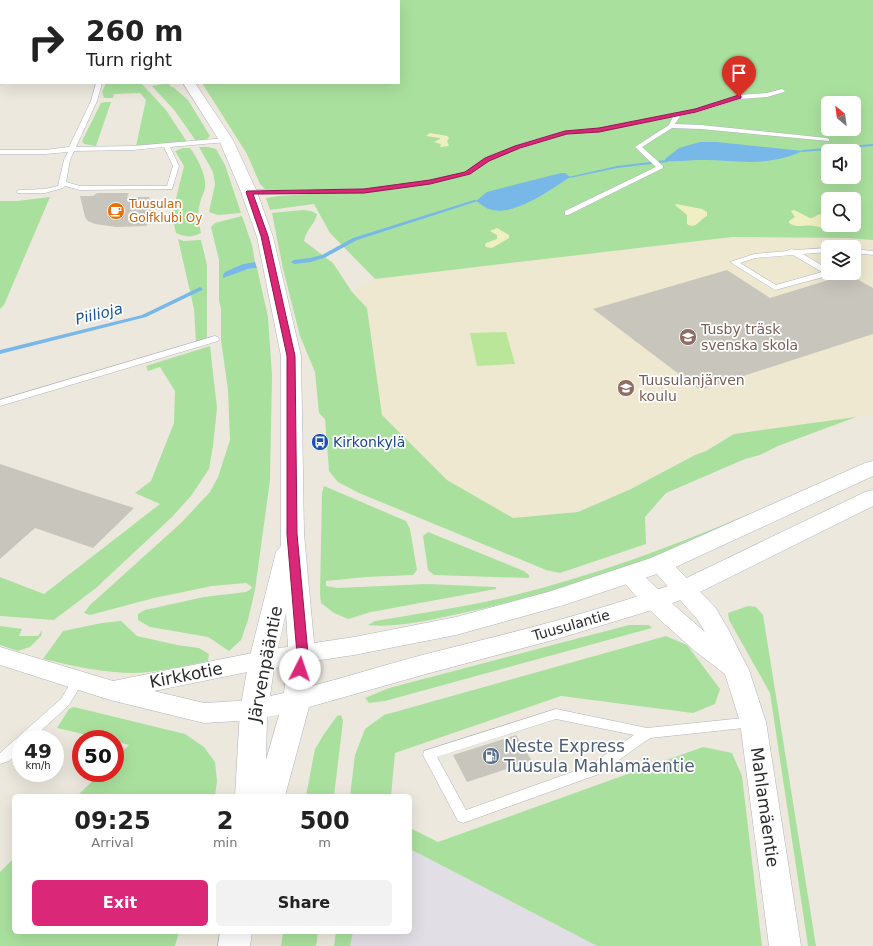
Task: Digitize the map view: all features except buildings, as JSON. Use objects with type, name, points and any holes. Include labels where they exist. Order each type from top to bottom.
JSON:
[{"type":"main road","name":"Järvenpääntie","points":[[189,84],[226,140],[250,192],[265,236],[291,356],[292,534],[302,654],[297,701],[271,794]]},
{"type":"main road","name":"Tuusulantie","points":[[262,660],[354,646],[456,626],[555,599],[660,564],[873,468]]},
{"type":"main road","name":"Tuusulantie","points":[[254,710],[297,701],[353,683],[560,629],[654,601],[685,589],[873,496]]},
{"type":"main road","name":"Järvenpääntie","points":[[250,794],[254,710],[262,660],[292,534]]},
{"type":"main road","points":[[234,946],[236,934]]},
{"type":"street","name":"Mahlamäentie","points":[[660,564],[706,613],[716,629],[736,670],[753,722],[785,946]]},
{"type":"street","points":[[630,574],[654,601],[694,637],[736,670]]},
{"type":"street","name":"Kirkkotie","points":[[0,656],[110,690],[204,713],[254,710]]},
{"type":"street","name":"Kirkkotie","points":[[110,690],[262,660]]},
{"type":"lane","points":[[19,192],[45,191],[61,187],[67,160],[94,101],[99,84]]},
{"type":"lane","points":[[250,192],[364,191],[430,182],[468,173],[487,160],[515,148],[567,132],[599,130],[696,110],[739,97],[768,95],[782,92]]},
{"type":"lane","points":[[568,213],[661,167],[638,147],[671,126],[678,114]]},
{"type":"lane","points":[[671,126],[701,127],[828,140]]},
{"type":"lane","points":[[0,152],[45,152],[73,149],[167,147],[226,140]]},
{"type":"lane","points":[[62,183],[80,188],[170,188],[176,166],[167,147]]},
{"type":"lane","points":[[821,250],[754,256],[734,262],[775,288],[821,275]]},
{"type":"lane","points":[[791,252],[821,269]]},
{"type":"lane","points":[[861,252],[873,253]]},
{"type":"lane","points":[[0,403],[215,339]]},
{"type":"lane","points":[[34,730],[65,702],[78,680]]},
{"type":"lane","points":[[647,733],[594,770],[463,817],[429,756],[556,714],[647,733],[753,722]]},
{"type":"lane","points":[[0,759],[12,750]]},
{"type":"shaded area","name":"Tuusulanjärven koulu","points":[[732,237],[848,238],[873,240],[873,415],[734,434],[706,451],[695,455],[631,489],[578,512],[513,518],[447,480],[382,415],[367,308],[352,292],[375,279]]},
{"type":"shaded area","points":[[412,850],[597,946],[350,946],[353,934],[412,934]]},
{"type":"green space","points":[[400,0],[873,0],[873,240],[848,238],[732,237],[375,279],[330,233],[314,204],[270,210],[266,198],[309,194],[307,191],[265,189],[260,184],[247,154],[203,84],[400,84]]},
{"type":"green space","points":[[106,84],[142,84],[166,110],[187,142],[136,146],[146,100],[140,93],[114,94],[113,98],[104,98],[102,92]]},
{"type":"green space","points":[[170,84],[171,87],[173,87],[188,100],[210,136],[207,139],[196,141],[175,111],[152,86]]},
{"type":"green space","points":[[111,102],[96,146],[84,144],[82,141],[101,103]]},
{"type":"green space","points":[[199,147],[216,149],[225,165],[241,213],[218,215],[209,212],[215,184],[213,172]]},
{"type":"green space","points":[[183,148],[190,148],[193,152],[201,167],[205,183],[199,210],[201,233],[194,236],[186,236],[176,233],[172,215],[184,166],[175,151]]},
{"type":"green space","points":[[50,197],[4,305],[0,309],[0,201],[17,201]]},
{"type":"green space","points":[[303,210],[311,211],[317,214],[304,241],[333,263],[352,292],[367,308],[382,415],[447,480],[513,518],[578,512],[631,489],[695,455],[706,451],[734,434],[856,417],[778,446],[760,455],[745,459],[666,493],[645,517],[646,544],[560,573],[546,570],[359,493],[338,482],[329,471],[325,419],[319,413],[315,372],[300,336],[283,269],[272,213]]},
{"type":"green space","points":[[242,216],[252,245],[255,262],[243,264],[223,275],[257,268],[268,317],[272,375],[270,480],[255,590],[248,620],[241,640],[229,651],[208,637],[150,627],[138,620],[138,614],[145,610],[204,597],[246,592],[252,587],[246,583],[212,586],[154,598],[90,615],[84,613],[90,605],[181,523],[210,492],[218,477],[230,440],[228,390],[221,340],[219,260],[211,227],[215,223]]},
{"type":"green space","points":[[178,239],[184,241],[201,240],[207,265],[207,338],[196,343],[194,309]]},
{"type":"green space","points":[[506,332],[515,364],[477,366],[470,333]]},
{"type":"green space","points":[[210,346],[217,408],[213,446],[209,469],[191,496],[172,517],[96,588],[54,620],[0,616],[0,577],[44,594],[160,504],[135,493],[151,481],[174,423],[175,391],[160,367],[148,371],[146,366]]},
{"type":"green space","points":[[324,486],[406,521],[410,529],[417,570],[413,575],[366,577],[326,581],[326,586],[337,588],[427,584],[496,587],[496,589],[371,612],[348,619],[334,613],[321,603],[320,593],[322,493]]},
{"type":"green space","points":[[751,513],[754,515],[696,542],[574,585],[516,601],[425,621],[379,626],[368,625],[375,621],[498,599],[563,582],[626,562]]},
{"type":"green space","points":[[428,532],[524,571],[529,575],[529,578],[434,575],[428,570],[423,536]]},
{"type":"green space","points":[[748,606],[756,607],[763,615],[816,946],[808,946],[770,693],[729,620],[728,613]]},
{"type":"green space","points":[[121,621],[137,636],[177,645],[199,648],[209,654],[208,661],[163,670],[123,673],[77,667],[43,659],[63,631],[102,623]]},
{"type":"green space","points":[[629,625],[649,625],[652,628],[385,701],[369,703],[365,698],[389,688]]},
{"type":"green space","points":[[0,626],[22,629],[19,636],[38,636],[42,630],[41,636],[30,647],[18,651],[0,645]]},
{"type":"green space","points":[[666,636],[687,645],[720,689],[715,704],[693,713],[561,696],[395,753],[391,794],[350,794],[355,755],[365,729],[384,715]]},
{"type":"green space","points":[[74,707],[185,734],[204,747],[215,762],[217,781],[215,794],[79,794],[92,782],[124,782],[124,750],[129,745],[124,744],[124,730],[72,730],[72,732],[57,728],[69,709]]},
{"type":"green space","points":[[341,715],[343,721],[334,794],[306,794],[315,749],[337,716]]},
{"type":"green space","points":[[703,747],[732,753],[742,776],[762,946],[597,946],[412,850],[412,829],[438,842]]},
{"type":"green space","points":[[12,860],[12,934],[178,934],[175,946],[0,946],[0,872]]},
{"type":"green space","points":[[283,934],[318,934],[316,946],[281,946]]},
{"type":"green space","points":[[336,934],[353,934],[350,946],[334,946]]},
{"type":"sand","points":[[430,133],[447,136],[449,138],[447,141],[449,146],[440,147],[441,144],[434,142],[440,138],[426,136]]},
{"type":"sand","points":[[675,205],[702,209],[707,212],[707,216],[697,224],[690,226],[687,224],[687,215]]},
{"type":"sand","points":[[794,210],[810,218],[821,214],[821,227],[792,225],[789,221],[795,217],[791,211]]},
{"type":"sand","points":[[497,228],[509,235],[509,238],[492,248],[486,247],[486,243],[497,239],[497,235],[490,231]]},
{"type":"water","points":[[700,142],[717,142],[803,151],[776,160],[752,162],[700,160],[666,161],[665,159],[679,148]]},
{"type":"water","points":[[565,173],[570,177],[543,195],[520,206],[498,211],[487,208],[476,201],[487,192]]},
{"type":"water","points":[[255,262],[257,268],[248,269],[223,278],[225,272],[243,264]]},
{"type":"waterway","points":[[803,151],[873,145]]},
{"type":"waterway","points":[[570,177],[617,167],[666,161]]},
{"type":"waterway","points":[[294,262],[311,260],[324,256],[355,239],[476,201]]},
{"type":"waterway","name":"Piilioja","points":[[0,352],[144,316],[200,289]]},
{"type":"place","name":"Tuusulan Golfklubi Oy","points":[[116,211]]},
{"type":"place","name":"Tusby träsk svenska skola","points":[[688,337]]},
{"type":"place","name":"Tuusulanjärven koulu","points":[[626,388]]},
{"type":"place","name":"Kirkonkylä","points":[[320,442]]},
{"type":"place","name":"Neste Express Tuusula Mahlamäentie","points":[[491,756]]},
{"type":"route","points":[[300,669],[302,654],[292,534],[291,356],[265,236],[250,192],[364,191],[430,182],[468,173],[487,160],[525,144],[567,132],[599,130],[696,110],[739,97]]}]
